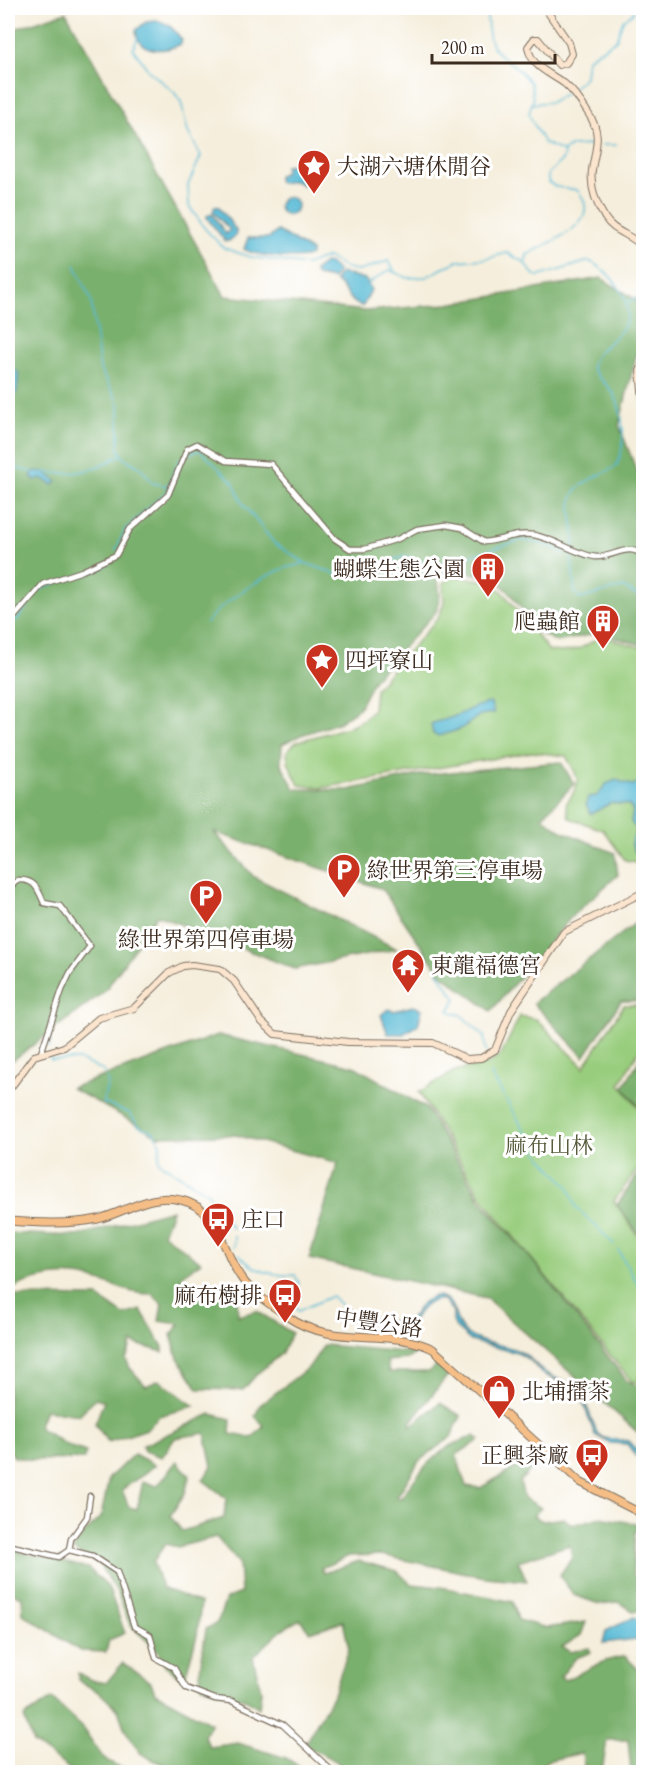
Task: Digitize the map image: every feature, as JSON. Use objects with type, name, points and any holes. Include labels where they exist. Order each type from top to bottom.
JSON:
[{"type":"main road","name":"中豐公路","points":[[8,1221],[69,1223],[100,1219],[144,1201],[165,1198],[193,1204],[202,1209],[214,1223],[244,1282],[290,1318],[325,1335],[424,1345],[442,1355],[527,1438],[580,1482],[644,1515]]},
{"type":"street","points":[[545,8],[569,43],[572,54],[566,63],[559,65],[538,39],[529,42],[529,54],[541,68],[570,90],[589,113],[598,146],[592,178],[597,204],[612,228],[634,237],[644,248]]},
{"type":"street","points":[[644,361],[640,376],[644,409]]},
{"type":"street","points":[[8,621],[43,584],[82,572],[116,555],[130,529],[168,495],[187,449],[198,444],[232,463],[263,462],[271,465],[335,539],[350,549],[365,549],[398,539],[417,529],[446,525],[462,528],[484,542],[512,536],[535,535],[593,556],[604,557],[634,549],[644,556]]},
{"type":"street","points":[[8,881],[12,885],[18,880],[27,879],[35,885],[44,903],[60,906],[89,941],[90,946],[70,973],[62,990],[40,1053]]},
{"type":"street","points":[[8,1091],[18,1080],[30,1059],[40,1053],[64,1047],[99,1018],[134,1008],[176,969],[202,964],[220,969],[234,981],[261,1021],[274,1034],[348,1042],[433,1043],[467,1059],[481,1058],[497,1047],[511,1011],[564,932],[644,892]]},
{"type":"street","points":[[8,1545],[59,1557],[69,1550],[71,1539],[87,1517],[90,1496]]},
{"type":"street","points":[[69,1550],[93,1556],[117,1572],[134,1626],[150,1635],[156,1658],[174,1668],[186,1688],[215,1699],[232,1701],[283,1725],[333,1773]]},
{"type":"green space","points":[[66,12],[225,296],[366,311],[448,304],[601,278],[643,304],[643,328],[619,425],[643,488],[643,645],[598,633],[557,642],[541,634],[510,593],[495,579],[458,570],[448,570],[438,580],[440,597],[436,612],[374,679],[359,708],[338,723],[282,744],[281,764],[295,789],[348,790],[419,775],[561,762],[574,784],[542,817],[562,831],[615,853],[618,875],[573,915],[491,1011],[440,973],[382,889],[214,832],[254,877],[397,949],[295,969],[157,915],[105,991],[8,1064],[8,31]]},
{"type":"green space","points":[[454,576],[488,581],[503,592],[549,651],[576,650],[600,636],[643,648],[643,858],[636,862],[625,860],[603,830],[569,818],[566,804],[575,790],[577,780],[566,756],[532,752],[321,788],[299,785],[288,762],[287,751],[296,742],[348,727],[364,719],[373,709],[375,689],[438,618],[444,603],[443,583]]},
{"type":"green space","points":[[643,917],[643,1001],[621,1001],[584,1057],[533,1003]]},
{"type":"green space","name":"麻布山林","points":[[624,1005],[643,1005],[643,1043],[620,1084],[643,1113],[643,1161],[614,1201],[643,1243],[643,1381],[632,1382],[482,1198],[419,1092],[455,1071],[489,1063],[501,1055],[520,1016],[536,1019],[584,1067]]},
{"type":"green space","points":[[218,1035],[354,1066],[426,1108],[481,1201],[532,1260],[627,1381],[643,1388],[643,1437],[486,1298],[309,1259],[338,1163],[236,1135],[158,1136],[71,1088]]},
{"type":"green space","points":[[643,1054],[643,1111],[623,1087]]},
{"type":"green space","points":[[643,1167],[643,1239],[617,1205]]},
{"type":"green space","points":[[172,1210],[163,1234],[201,1262],[181,1276],[189,1298],[217,1297],[227,1280],[237,1296],[238,1316],[257,1311],[292,1333],[281,1354],[258,1373],[243,1390],[198,1389],[178,1358],[171,1335],[180,1324],[159,1321],[162,1304],[152,1294],[132,1292],[85,1277],[66,1276],[40,1279],[8,1291],[8,1233],[77,1236]]},
{"type":"green space","points":[[8,1292],[18,1296],[98,1297],[124,1315],[141,1310],[163,1347],[163,1352],[132,1343],[126,1359],[130,1368],[146,1386],[159,1380],[194,1406],[159,1416],[147,1429],[108,1442],[95,1424],[104,1401],[96,1398],[79,1415],[45,1410],[38,1427],[68,1446],[86,1452],[84,1459],[33,1460],[14,1457],[8,1447]]},
{"type":"green space","points":[[324,1345],[417,1353],[407,1359],[387,1361],[389,1372],[429,1372],[436,1365],[448,1375],[410,1426],[440,1403],[461,1416],[451,1437],[419,1461],[397,1497],[401,1498],[432,1459],[462,1440],[475,1436],[480,1440],[456,1455],[466,1486],[480,1488],[534,1457],[538,1462],[520,1481],[524,1498],[541,1508],[533,1516],[543,1521],[564,1518],[572,1525],[601,1517],[643,1525],[643,1533],[635,1532],[633,1574],[638,1579],[643,1569],[643,1611],[633,1611],[618,1602],[599,1604],[574,1595],[559,1575],[572,1559],[570,1545],[518,1561],[527,1581],[485,1577],[381,1555],[349,1556],[321,1568],[324,1573],[359,1561],[397,1571],[411,1584],[441,1587],[513,1602],[518,1620],[546,1628],[586,1622],[581,1635],[562,1647],[570,1652],[589,1648],[591,1652],[576,1658],[560,1677],[565,1680],[605,1661],[625,1656],[643,1674],[640,1689],[644,1691],[643,1772],[631,1772],[628,1740],[607,1740],[602,1772],[585,1772],[582,1753],[546,1761],[540,1772],[461,1772],[451,1765],[413,1772],[347,1772],[336,1761],[304,1745],[332,1697],[349,1649],[343,1621],[310,1632],[300,1619],[283,1629],[253,1657],[261,1691],[259,1708],[247,1700],[201,1686],[200,1670],[206,1629],[217,1623],[226,1599],[241,1593],[239,1563],[216,1537],[178,1547],[165,1544],[153,1562],[162,1588],[201,1603],[197,1635],[184,1681],[165,1665],[157,1650],[130,1625],[116,1590],[99,1564],[73,1550],[80,1538],[101,1517],[109,1478],[134,1454],[155,1465],[122,1490],[129,1507],[137,1509],[143,1481],[156,1486],[177,1461],[190,1476],[185,1493],[170,1516],[182,1531],[224,1518],[226,1498],[203,1480],[212,1466],[205,1433],[175,1438],[162,1457],[144,1451],[142,1446],[211,1414],[231,1419],[230,1434],[252,1438],[264,1426],[255,1416],[260,1405],[309,1367]]},
{"type":"green space","points":[[8,1549],[88,1568],[108,1587],[125,1633],[109,1640],[106,1652],[80,1651],[23,1614],[22,1597],[8,1591]]},
{"type":"green space","points":[[123,1663],[151,1682],[155,1693],[211,1723],[204,1736],[210,1747],[238,1743],[286,1758],[308,1772],[178,1772],[141,1754],[125,1730],[118,1710],[100,1693],[78,1680],[78,1673],[91,1680],[106,1683]]},
{"type":"green space","points":[[52,1699],[82,1727],[104,1759],[129,1772],[74,1772],[33,1743],[24,1717]]},
{"type":"water","points":[[156,21],[171,27],[182,40],[181,44],[168,49],[153,49],[142,43],[136,30],[146,22]]},
{"type":"water","points":[[292,164],[303,176],[303,185],[295,181],[280,183],[278,180],[278,176],[285,172],[285,166]]},
{"type":"water","points":[[288,197],[294,200],[297,206],[294,212],[288,215],[282,212],[279,206],[282,200]]},
{"type":"water","points":[[215,206],[219,207],[236,230],[236,235],[229,241],[225,241],[207,218],[212,214],[226,234],[230,230],[213,212]]},
{"type":"water","points":[[278,231],[311,251],[311,255],[298,258],[278,257],[257,254],[244,249],[248,238],[269,238]]},
{"type":"water","points":[[325,263],[329,263],[338,271],[333,279],[317,276],[314,271]]},
{"type":"water","points":[[340,273],[365,279],[371,290],[363,306],[355,303],[335,281]]},
{"type":"water","points":[[12,368],[19,373],[17,392],[8,404],[8,369]]},
{"type":"water","points":[[35,471],[44,472],[57,481],[53,485],[42,478],[34,480],[31,476]]},
{"type":"water","points":[[491,703],[494,713],[480,715],[461,729],[439,736],[433,734],[431,724],[476,706]]},
{"type":"water","points":[[616,780],[632,785],[643,782],[643,848],[636,854],[631,843],[637,830],[631,822],[633,811],[629,805],[611,803],[591,814],[586,805],[588,797],[597,796],[606,784]]},
{"type":"water","points":[[413,1006],[422,1009],[418,1025],[403,1034],[388,1034],[381,1015],[388,1009],[394,1011]]},
{"type":"water","points":[[435,1296],[443,1297],[448,1301],[462,1329],[473,1338],[519,1351],[547,1374],[580,1389],[597,1433],[604,1438],[629,1441],[642,1455],[643,1465],[627,1444],[610,1443],[595,1435],[579,1391],[541,1373],[531,1361],[518,1353],[471,1341],[456,1328],[453,1312],[444,1300],[428,1303],[410,1326],[376,1323],[359,1319],[343,1311],[345,1309],[377,1320],[410,1320],[423,1302]]},
{"type":"water","points":[[634,1617],[643,1623],[643,1643],[637,1639],[603,1643],[606,1631]]},
{"type":"waterway","points":[[487,8],[490,39],[494,48],[531,84],[533,100],[529,113],[532,121],[544,143],[564,152],[563,159],[548,174],[548,182],[556,187],[577,190],[584,202],[585,212],[580,222],[560,237],[527,255],[525,264],[534,275],[540,276],[589,261],[613,280],[627,307],[624,326],[597,355],[592,367],[611,389],[620,409],[623,429],[622,449],[616,466],[583,484],[574,494],[571,502],[574,538],[570,555]]},
{"type":"waterway","points":[[572,89],[585,77],[587,59],[616,40],[623,20],[639,8]]},
{"type":"waterway","points":[[138,37],[133,49],[149,71],[174,92],[181,102],[188,132],[201,156],[188,185],[189,206],[206,230],[224,248],[250,257],[306,265],[328,257],[343,267],[359,271],[388,261],[394,270]]},
{"type":"waterway","points":[[531,104],[551,102],[568,92]]},
{"type":"waterway","points":[[564,151],[572,146],[593,145]]},
{"type":"waterway","points":[[602,145],[617,145]]},
{"type":"waterway","points":[[368,284],[389,270],[408,278],[426,277],[457,261],[484,259],[507,253],[524,262]]},
{"type":"waterway","points":[[75,265],[91,300],[100,369],[119,404],[119,450],[124,458],[141,468],[153,483],[168,486]]},
{"type":"waterway","points":[[626,303],[644,294]]},
{"type":"waterway","points":[[186,454],[200,450],[233,482],[243,504],[274,543],[305,563],[336,574],[355,573],[405,556],[427,563],[448,562],[522,540],[543,544],[570,554]]},
{"type":"waterway","points":[[44,472],[75,473],[101,465],[121,455]]},
{"type":"waterway","points":[[116,550],[125,529],[165,493],[180,458]]},
{"type":"waterway","points":[[8,467],[33,472]]},
{"type":"waterway","points":[[571,555],[575,592],[580,599],[623,587],[644,600]]},
{"type":"waterway","points":[[40,590],[58,582],[88,574],[112,560]]},
{"type":"waterway","points":[[206,623],[230,600],[250,586],[280,570],[304,563]]},
{"type":"waterway","points":[[8,625],[18,619],[28,605]]},
{"type":"waterway","points":[[438,972],[456,999],[449,1011],[461,1015],[484,1036],[486,1052]]},
{"type":"waterway","points":[[49,1047],[51,1037]]},
{"type":"waterway","points":[[50,1055],[51,1060],[79,1060],[104,1071],[108,1082],[103,1103],[129,1113],[139,1126],[154,1132],[160,1144],[159,1162],[209,1194],[232,1228]]},
{"type":"waterway","points":[[490,1073],[538,1153],[568,1186],[576,1207],[614,1244]]},
{"type":"waterway","points":[[234,1235],[234,1247]]},
{"type":"waterway","points":[[618,1250],[644,1295]]},
{"type":"waterway","points":[[239,1254],[251,1265],[264,1272],[295,1275],[299,1283],[292,1299],[298,1311],[332,1296],[345,1310]]},
{"type":"place","name":"大湖六塘休閒谷","points":[[314,195]]},
{"type":"place","name":"蝴蝶生態公園","points":[[488,598]]},
{"type":"place","name":"爬蟲館","points":[[603,650]]},
{"type":"place","name":"四坪寮山","points":[[322,689]]},
{"type":"place","name":"綠世界第三停車場","points":[[344,899]]},
{"type":"place","name":"綠世界第四停車場","points":[[206,925]]},
{"type":"place","name":"東龍福德宮","points":[[408,994]]},
{"type":"place","name":"庄口","points":[[218,1248]]},
{"type":"place","name":"麻布樹排","points":[[285,1324]]},
{"type":"place","name":"北埔擂茶","points":[[499,1420]]},
{"type":"place","name":"正興茶廠","points":[[592,1484]]}]
